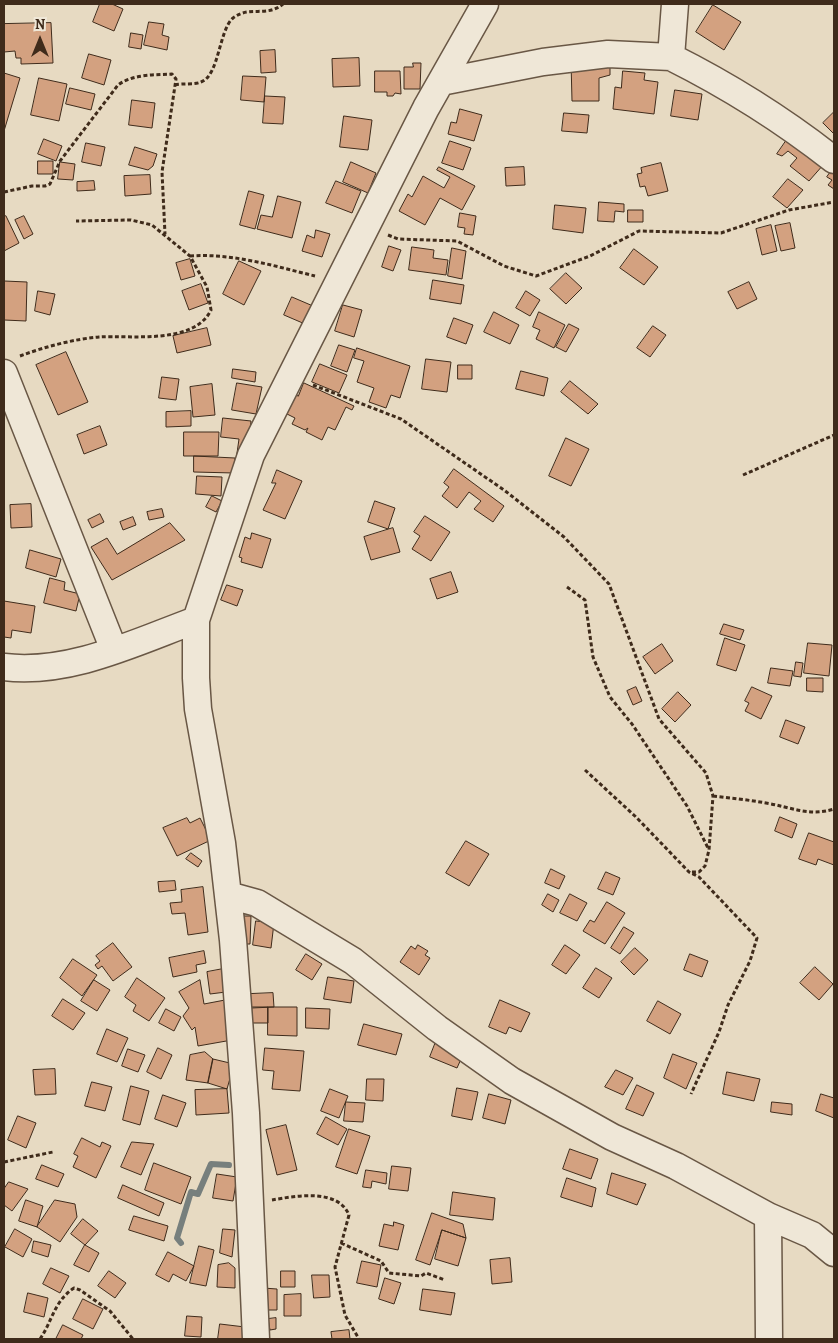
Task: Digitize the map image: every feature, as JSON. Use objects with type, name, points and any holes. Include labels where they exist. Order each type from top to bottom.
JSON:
[{"type":"street","points":[[256,1339],[246,1113],[228,895],[222,843],[198,709],[196,620],[251,455],[441,82],[486,4]]},
{"type":"street","points":[[671,57],[675,4]]},
{"type":"street","points":[[441,82],[543,62],[608,54],[671,57],[738,92],[796,130],[834,160]]},
{"type":"street","points":[[4,373],[114,650]]},
{"type":"street","points":[[4,666],[26,669],[61,664],[114,650],[196,620]]},
{"type":"street","points":[[228,895],[257,903],[353,961],[437,1028],[512,1081],[612,1137],[676,1166],[768,1216],[812,1235],[834,1253]]},
{"type":"street","points":[[768,1216],[769,1339]]},
{"type":"path","points":[[175,85],[201,82],[207,79],[214,66],[226,27],[239,14],[249,11],[268,13],[283,4]]},
{"type":"path","points":[[4,192],[50,184],[60,161],[118,85],[124,80],[149,75],[172,74],[176,79],[162,172],[166,235]]},
{"type":"path","points":[[367,225],[398,239],[457,241],[504,266],[536,276],[590,256],[639,231],[720,233],[789,210],[834,202]]},
{"type":"path","points":[[28,353],[98,337],[168,335],[200,325],[207,317],[211,304],[207,287],[190,256],[166,235],[152,225],[131,220],[76,221]]},
{"type":"path","points":[[190,256],[206,255],[246,259],[340,282]]},
{"type":"path","points":[[292,374],[323,390],[401,419],[504,490],[564,538],[609,584],[659,718],[706,773],[713,796],[709,850],[703,870],[689,872]]},
{"type":"path","points":[[743,475],[834,435]]},
{"type":"path","points":[[567,587],[585,600],[593,657],[610,697],[632,724],[687,806],[709,850]]},
{"type":"path","points":[[584,770],[636,817],[689,872],[699,877],[758,938],[750,961],[728,1006],[719,1032],[691,1094]]},
{"type":"path","points":[[713,796],[768,803],[802,812],[813,813],[834,809]]},
{"type":"path","points":[[4,1162],[52,1152]]},
{"type":"path","points":[[251,1203],[306,1196],[336,1200],[346,1208],[349,1215],[334,1267],[345,1315],[359,1339]]},
{"type":"path","points":[[340,1243],[381,1261],[389,1273],[421,1276],[426,1273],[445,1280]]},
{"type":"path","points":[[40,1339],[52,1314],[65,1294],[74,1288],[110,1311],[133,1339]]},
{"type":"building","points":[[100,4],[112,4],[123,9],[114,31],[93,22]]},
{"type":"building","points":[[713,5],[741,22],[724,50],[696,32]]},
{"type":"building","points":[[149,22],[164,24],[162,35],[169,37],[167,50],[144,45]]},
{"type":"building","points":[[51,23],[53,63],[21,64],[21,58],[16,58],[15,51],[4,52],[4,24]]},
{"type":"building","points":[[131,33],[143,35],[141,49],[129,47]]},
{"type":"building","points":[[275,50],[276,72],[261,73],[260,51]]},
{"type":"building","points":[[89,54],[111,60],[104,85],[82,78]]},
{"type":"building","points":[[359,58],[360,86],[333,87],[332,59]]},
{"type":"building","points":[[610,60],[610,75],[599,78],[599,101],[572,101],[571,61]]},
{"type":"building","points":[[413,63],[421,63],[420,89],[404,89],[404,67],[413,67]]},
{"type":"building","points":[[375,71],[400,71],[401,94],[395,93],[393,96],[387,96],[387,92],[375,92]]},
{"type":"building","points":[[623,71],[645,73],[644,80],[658,82],[654,114],[613,109],[615,87],[621,88]]},
{"type":"building","points":[[4,73],[20,78],[4,131]]},
{"type":"building","points":[[243,76],[266,77],[264,102],[241,100]]},
{"type":"building","points":[[39,78],[67,84],[59,121],[31,115]]},
{"type":"building","points":[[70,88],[95,94],[91,110],[66,104]]},
{"type":"building","points":[[675,90],[702,94],[698,120],[671,116]]},
{"type":"building","points":[[265,96],[285,97],[283,124],[263,123]]},
{"type":"building","points":[[132,100],[155,103],[152,128],[129,125]]},
{"type":"building","points":[[460,109],[482,115],[474,141],[448,134],[451,122],[456,123]]},
{"type":"building","points":[[834,112],[834,134],[823,123]]},
{"type":"building","points":[[564,113],[589,115],[587,133],[562,131]]},
{"type":"building","points":[[344,116],[372,120],[368,150],[340,147]]},
{"type":"building","points":[[793,131],[824,164],[809,181],[790,166],[797,158],[788,151],[782,156],[777,154]]},
{"type":"building","points":[[44,139],[62,146],[56,161],[38,154]]},
{"type":"building","points":[[450,141],[471,148],[463,170],[442,163]]},
{"type":"building","points":[[86,143],[105,147],[101,166],[82,162]]},
{"type":"building","points":[[135,147],[157,154],[153,166],[148,170],[129,165]]},
{"type":"building","points":[[38,161],[53,161],[53,174],[38,174]]},
{"type":"building","points":[[60,162],[75,164],[73,180],[58,179]]},
{"type":"building","points":[[351,162],[376,173],[368,193],[343,182]]},
{"type":"building","points":[[661,163],[668,191],[648,196],[645,186],[640,187],[637,174],[642,173],[641,168]]},
{"type":"building","points":[[439,167],[475,186],[462,210],[440,198],[425,225],[399,211],[408,194],[412,197],[423,176],[444,188],[450,177],[437,170]]},
{"type":"building","points":[[524,167],[525,185],[506,186],[505,168]]},
{"type":"building","points":[[834,167],[834,189],[828,185],[832,180],[827,177]]},
{"type":"building","points":[[150,175],[151,194],[125,196],[124,176]]},
{"type":"building","points":[[788,179],[803,190],[787,208],[773,197]]},
{"type":"building","points":[[94,181],[95,190],[77,191],[77,182]]},
{"type":"building","points":[[336,181],[361,191],[352,213],[326,203]]},
{"type":"building","points":[[249,191],[264,195],[255,229],[240,225]]},
{"type":"building","points":[[278,196],[301,202],[292,238],[257,229],[261,215],[272,217]]},
{"type":"building","points":[[599,202],[624,204],[624,212],[615,211],[614,222],[598,221]]},
{"type":"building","points":[[555,205],[586,208],[583,233],[553,229]]},
{"type":"building","points":[[628,210],[643,210],[643,222],[628,222]]},
{"type":"building","points":[[460,213],[476,216],[473,235],[464,234],[465,228],[458,227]]},
{"type":"building","points":[[6,216],[19,243],[4,251],[4,217]]},
{"type":"building","points":[[24,216],[33,234],[24,239],[15,220]]},
{"type":"building","points":[[790,223],[795,248],[781,251],[775,226]]},
{"type":"building","points":[[771,225],[777,251],[762,255],[756,229]]},
{"type":"building","points":[[316,230],[330,234],[322,257],[302,251],[307,235],[314,238]]},
{"type":"building","points":[[389,246],[401,250],[393,271],[382,267]]},
{"type":"building","points":[[412,247],[434,250],[433,258],[448,260],[446,275],[409,270]]},
{"type":"building","points":[[452,248],[466,251],[462,279],[448,276]]},
{"type":"building","points":[[634,249],[658,267],[644,285],[620,268]]},
{"type":"building","points":[[190,259],[195,276],[181,280],[176,263]]},
{"type":"building","points":[[239,261],[261,271],[244,305],[223,294]]},
{"type":"building","points":[[566,273],[582,288],[566,304],[550,289]]},
{"type":"building","points":[[433,280],[464,285],[461,304],[430,299]]},
{"type":"building","points":[[4,281],[27,282],[26,321],[4,320]]},
{"type":"building","points":[[749,282],[757,299],[737,309],[728,292]]},
{"type":"building","points":[[201,284],[208,303],[189,310],[182,291]]},
{"type":"building","points":[[38,291],[55,294],[50,315],[35,311]]},
{"type":"building","points":[[526,291],[540,300],[530,316],[516,308]]},
{"type":"building","points":[[292,297],[313,306],[305,324],[284,315]]},
{"type":"building","points":[[343,305],[362,310],[354,337],[335,331]]},
{"type":"building","points":[[494,312],[519,325],[510,344],[484,332]]},
{"type":"building","points":[[539,312],[565,325],[554,348],[536,339],[540,330],[533,327]]},
{"type":"building","points":[[454,318],[473,325],[466,344],[447,337]]},
{"type":"building","points":[[569,324],[579,329],[566,352],[556,347]]},
{"type":"building","points":[[653,326],[666,335],[650,357],[637,348]]},
{"type":"building","points":[[207,328],[211,345],[177,353],[173,336]]},
{"type":"building","points":[[339,345],[355,350],[347,372],[331,366]]},
{"type":"building","points":[[357,348],[410,366],[400,398],[391,395],[386,408],[369,402],[374,388],[357,382],[364,361],[354,358]]},
{"type":"building","points":[[66,352],[88,402],[58,415],[36,365]]},
{"type":"building","points":[[426,359],[451,362],[447,392],[422,389]]},
{"type":"building","points":[[320,364],[347,375],[339,393],[312,382]]},
{"type":"building","points":[[458,365],[472,365],[472,379],[458,379]]},
{"type":"building","points":[[233,369],[256,372],[255,382],[232,378]]},
{"type":"building","points":[[521,371],[548,378],[544,396],[516,389]]},
{"type":"building","points":[[162,377],[179,379],[176,400],[159,398]]},
{"type":"building","points":[[570,381],[598,404],[588,414],[561,392]]},
{"type":"building","points":[[237,383],[262,387],[256,414],[232,410]]},
{"type":"building","points":[[304,383],[354,406],[352,410],[346,407],[335,430],[328,427],[322,440],[306,432],[308,428],[305,430],[292,424],[295,418],[281,411],[289,391],[298,396]]},
{"type":"building","points":[[212,384],[215,415],[193,417],[190,387]]},
{"type":"building","points":[[191,411],[191,426],[166,427],[166,412]]},
{"type":"building","points":[[223,418],[251,421],[247,462],[236,460],[239,439],[221,437]]},
{"type":"building","points":[[100,426],[107,445],[84,454],[77,435]]},
{"type":"building","points":[[184,432],[219,432],[218,456],[184,456]]},
{"type":"building","points":[[566,438],[589,449],[571,486],[549,476]]},
{"type":"building","points":[[194,456],[235,458],[234,473],[194,472]]},
{"type":"building","points":[[454,469],[504,506],[493,522],[474,509],[481,501],[469,492],[457,508],[442,496],[449,487],[444,483]]},
{"type":"building","points":[[277,470],[302,481],[285,519],[263,510],[276,483],[272,483]]},
{"type":"building","points":[[197,476],[222,477],[221,496],[196,494]]},
{"type":"building","points":[[212,496],[222,501],[216,512],[206,507]]},
{"type":"building","points":[[375,501],[395,508],[388,529],[368,522]]},
{"type":"building","points":[[31,504],[32,527],[11,528],[10,505]]},
{"type":"building","points":[[162,509],[164,517],[149,520],[147,512]]},
{"type":"building","points":[[100,514],[104,522],[92,528],[88,520]]},
{"type":"building","points":[[425,516],[450,532],[431,561],[412,549],[420,536],[414,532]]},
{"type":"building","points":[[133,517],[136,525],[123,530],[120,522]]},
{"type":"building","points":[[170,523],[185,540],[112,580],[91,547],[107,538],[117,554]]},
{"type":"building","points":[[393,528],[400,552],[371,560],[364,537]]},
{"type":"building","points":[[252,533],[271,539],[262,568],[241,562],[242,558],[239,557],[245,537],[250,539]]},
{"type":"building","points":[[30,550],[61,559],[56,577],[26,568]]},
{"type":"building","points":[[451,572],[458,592],[437,599],[430,579]]},
{"type":"building","points":[[50,578],[65,582],[64,590],[80,594],[76,611],[44,603]]},
{"type":"building","points":[[227,585],[243,590],[237,606],[221,600]]},
{"type":"building","points":[[4,601],[35,606],[31,633],[12,630],[11,638],[4,637]]},
{"type":"building","points":[[724,624],[744,630],[740,640],[720,634]]},
{"type":"building","points":[[725,638],[745,645],[736,671],[717,665]]},
{"type":"building","points":[[808,643],[832,645],[829,676],[804,673]]},
{"type":"building","points":[[662,644],[673,661],[655,674],[643,657]]},
{"type":"building","points":[[796,662],[803,663],[801,677],[794,676]]},
{"type":"building","points":[[771,668],[793,671],[790,686],[768,683]]},
{"type":"building","points":[[807,678],[823,678],[823,692],[807,691]]},
{"type":"building","points":[[636,687],[642,701],[633,705],[627,691]]},
{"type":"building","points":[[752,687],[772,696],[761,719],[745,711],[749,703],[745,701]]},
{"type":"building","points":[[678,692],[691,705],[675,722],[662,709]]},
{"type":"building","points":[[786,720],[805,727],[798,744],[780,737]]},
{"type":"building","points":[[780,817],[797,824],[792,838],[775,831]]},
{"type":"building","points":[[187,818],[190,823],[200,818],[211,840],[177,856],[163,828]]},
{"type":"building","points":[[809,833],[834,842],[834,865],[818,859],[816,865],[799,859]]},
{"type":"building","points":[[466,841],[489,854],[469,886],[446,873]]},
{"type":"building","points":[[191,853],[202,861],[198,867],[186,859]]},
{"type":"building","points":[[551,869],[565,876],[559,889],[545,883]]},
{"type":"building","points":[[606,872],[620,878],[613,895],[598,889]]},
{"type":"building","points":[[175,881],[176,890],[159,892],[158,882]]},
{"type":"building","points":[[203,887],[208,932],[188,935],[185,913],[172,914],[170,903],[182,902],[181,890]]},
{"type":"building","points":[[548,894],[559,900],[553,912],[542,905]]},
{"type":"building","points":[[570,894],[587,903],[577,921],[560,913]]},
{"type":"building","points":[[607,902],[625,913],[605,944],[583,931],[590,920],[594,922]]},
{"type":"building","points":[[240,916],[251,916],[250,944],[240,944]]},
{"type":"building","points":[[256,921],[274,923],[271,948],[253,945]]},
{"type":"building","points":[[624,927],[634,933],[620,954],[611,948]]},
{"type":"building","points":[[113,943],[132,967],[113,981],[102,966],[98,969],[95,965],[100,961],[96,956]]},
{"type":"building","points":[[418,945],[428,951],[425,955],[430,958],[419,975],[400,962],[411,946],[415,949]]},
{"type":"building","points":[[565,945],[580,955],[566,974],[552,965]]},
{"type":"building","points":[[635,948],[648,960],[634,975],[621,962]]},
{"type":"building","points":[[204,951],[206,963],[196,965],[197,972],[173,977],[169,958]]},
{"type":"building","points":[[306,954],[322,964],[312,980],[296,970]]},
{"type":"building","points":[[690,954],[708,961],[702,977],[684,970]]},
{"type":"building","points":[[73,959],[97,975],[82,996],[60,978]]},
{"type":"building","points":[[815,967],[833,984],[819,1000],[800,983]]},
{"type":"building","points":[[596,968],[612,978],[599,998],[583,988]]},
{"type":"building","points":[[223,969],[226,992],[210,994],[207,972]]},
{"type":"building","points":[[328,977],[354,981],[351,1003],[324,999]]},
{"type":"building","points":[[137,978],[165,998],[149,1021],[133,1011],[136,1005],[125,997]]},
{"type":"building","points":[[94,980],[110,990],[97,1011],[81,1001]]},
{"type":"building","points":[[200,980],[204,1004],[225,1000],[232,1040],[198,1046],[195,1027],[192,1030],[183,1016],[189,1008],[179,992]]},
{"type":"building","points":[[273,993],[274,1007],[251,1008],[250,994]]},
{"type":"building","points":[[63,999],[85,1013],[73,1030],[52,1016]]},
{"type":"building","points":[[500,1000],[530,1013],[521,1032],[509,1027],[506,1034],[489,1027]]},
{"type":"building","points":[[658,1001],[681,1014],[670,1034],[647,1021]]},
{"type":"building","points":[[252,1007],[268,1007],[268,1023],[252,1023]]},
{"type":"building","points":[[268,1007],[297,1007],[297,1036],[268,1035]]},
{"type":"building","points":[[306,1008],[330,1009],[329,1029],[306,1028]]},
{"type":"building","points":[[166,1009],[181,1017],[174,1031],[159,1023]]},
{"type":"building","points":[[364,1024],[402,1034],[396,1055],[358,1045]]},
{"type":"building","points":[[107,1029],[128,1038],[117,1062],[97,1054]]},
{"type":"building","points":[[437,1039],[465,1050],[457,1068],[430,1057]]},
{"type":"building","points":[[158,1048],[172,1055],[161,1079],[147,1072]]},
{"type":"building","points":[[265,1048],[304,1051],[300,1091],[272,1089],[274,1071],[263,1070]]},
{"type":"building","points":[[128,1049],[145,1055],[138,1072],[122,1066]]},
{"type":"building","points":[[205,1052],[213,1059],[208,1083],[186,1080],[190,1055]]},
{"type":"building","points":[[673,1054],[697,1063],[686,1089],[664,1078]]},
{"type":"building","points":[[213,1059],[234,1064],[227,1089],[208,1083]]},
{"type":"building","points":[[55,1069],[56,1094],[35,1095],[33,1070]]},
{"type":"building","points":[[616,1070],[633,1078],[623,1095],[605,1087]]},
{"type":"building","points":[[727,1072],[760,1079],[754,1101],[723,1094]]},
{"type":"building","points":[[367,1079],[384,1079],[383,1101],[366,1100]]},
{"type":"building","points":[[92,1082],[112,1087],[105,1111],[85,1106]]},
{"type":"building","points":[[637,1085],[654,1093],[643,1116],[626,1109]]},
{"type":"building","points":[[131,1086],[149,1091],[140,1125],[123,1120]]},
{"type":"building","points":[[457,1088],[478,1092],[472,1120],[452,1116]]},
{"type":"building","points":[[227,1089],[229,1113],[196,1115],[195,1090]]},
{"type":"building","points":[[330,1089],[348,1096],[339,1118],[321,1111]]},
{"type":"building","points":[[489,1094],[511,1100],[505,1124],[483,1118]]},
{"type":"building","points":[[821,1094],[834,1098],[834,1118],[816,1111]]},
{"type":"building","points":[[163,1095],[186,1103],[177,1127],[155,1119]]},
{"type":"building","points":[[346,1102],[365,1103],[363,1122],[344,1121]]},
{"type":"building","points":[[772,1102],[792,1104],[792,1115],[771,1112]]},
{"type":"building","points":[[18,1116],[36,1123],[26,1148],[8,1140]]},
{"type":"building","points":[[326,1117],[347,1129],[338,1145],[317,1134]]},
{"type":"building","points":[[286,1125],[297,1170],[277,1175],[266,1130]]},
{"type":"building","points":[[349,1129],[370,1136],[357,1174],[336,1167]]},
{"type":"building","points":[[82,1138],[100,1147],[102,1142],[111,1146],[96,1178],[73,1167],[78,1156],[74,1154]]},
{"type":"building","points":[[132,1142],[154,1144],[141,1175],[121,1167]]},
{"type":"building","points":[[570,1149],[598,1159],[591,1179],[563,1169]]},
{"type":"building","points":[[154,1163],[191,1177],[181,1204],[145,1190]]},
{"type":"building","points":[[42,1165],[64,1174],[58,1187],[36,1179]]},
{"type":"building","points":[[392,1166],[411,1168],[408,1191],[389,1189]]},
{"type":"building","points":[[366,1170],[387,1173],[386,1184],[372,1181],[371,1188],[363,1187]]},
{"type":"building","points":[[612,1173],[646,1184],[637,1205],[607,1194]]},
{"type":"building","points":[[217,1174],[237,1177],[233,1201],[213,1198]]},
{"type":"building","points":[[567,1178],[596,1188],[592,1207],[561,1197]]},
{"type":"building","points":[[9,1182],[28,1189],[12,1211],[4,1205],[4,1189]]},
{"type":"building","points":[[123,1185],[164,1203],[159,1216],[118,1198]]},
{"type":"building","points":[[453,1192],[495,1198],[493,1220],[450,1215]]},
{"type":"building","points":[[26,1200],[43,1206],[37,1227],[19,1221]]},
{"type":"building","points":[[55,1200],[75,1204],[77,1217],[60,1242],[37,1227]]},
{"type":"building","points":[[432,1213],[463,1224],[466,1238],[442,1230],[430,1265],[416,1260]]},
{"type":"building","points":[[134,1216],[168,1226],[164,1241],[129,1230]]},
{"type":"building","points":[[83,1219],[98,1231],[85,1245],[71,1234]]},
{"type":"building","points":[[394,1222],[404,1225],[398,1250],[379,1246],[384,1224],[393,1226]]},
{"type":"building","points":[[15,1229],[32,1239],[23,1257],[5,1247]]},
{"type":"building","points":[[223,1229],[235,1230],[232,1257],[220,1253]]},
{"type":"building","points":[[442,1230],[466,1238],[458,1266],[435,1259]]},
{"type":"building","points":[[34,1241],[51,1245],[48,1257],[32,1252]]},
{"type":"building","points":[[85,1245],[99,1253],[89,1272],[74,1265]]},
{"type":"building","points":[[199,1246],[214,1250],[206,1286],[190,1283]]},
{"type":"building","points":[[168,1252],[194,1266],[186,1281],[173,1274],[169,1282],[156,1275]]},
{"type":"building","points":[[510,1258],[512,1282],[492,1284],[490,1260]]},
{"type":"building","points":[[362,1261],[381,1265],[377,1287],[357,1283]]},
{"type":"building","points":[[229,1263],[235,1268],[235,1288],[217,1287],[218,1265]]},
{"type":"building","points":[[51,1268],[69,1276],[60,1293],[43,1284]]},
{"type":"building","points":[[109,1271],[126,1283],[115,1298],[98,1286]]},
{"type":"building","points":[[281,1271],[295,1271],[295,1287],[281,1287]]},
{"type":"building","points":[[312,1275],[329,1275],[330,1297],[314,1298]]},
{"type":"building","points":[[385,1278],[401,1283],[394,1304],[379,1299]]},
{"type":"building","points":[[263,1288],[277,1289],[277,1310],[263,1310]]},
{"type":"building","points":[[423,1289],[455,1293],[451,1315],[420,1310]]},
{"type":"building","points":[[28,1293],[48,1298],[44,1317],[24,1312]]},
{"type":"building","points":[[301,1294],[301,1316],[284,1316],[284,1295]]},
{"type":"building","points":[[83,1299],[103,1309],[93,1329],[73,1319]]},
{"type":"building","points":[[187,1316],[202,1317],[201,1337],[185,1336]]},
{"type":"building","points":[[276,1318],[276,1329],[270,1330],[268,1319]]},
{"type":"building","points":[[220,1324],[245,1327],[244,1339],[218,1339]]},
{"type":"building","points":[[63,1325],[83,1335],[81,1339],[56,1339]]},
{"type":"building","points":[[349,1330],[350,1339],[332,1339],[331,1332]]},
{"type":"waterway","points":[[181,1243],[177,1238],[191,1192],[198,1194],[211,1164],[229,1165]]}]
